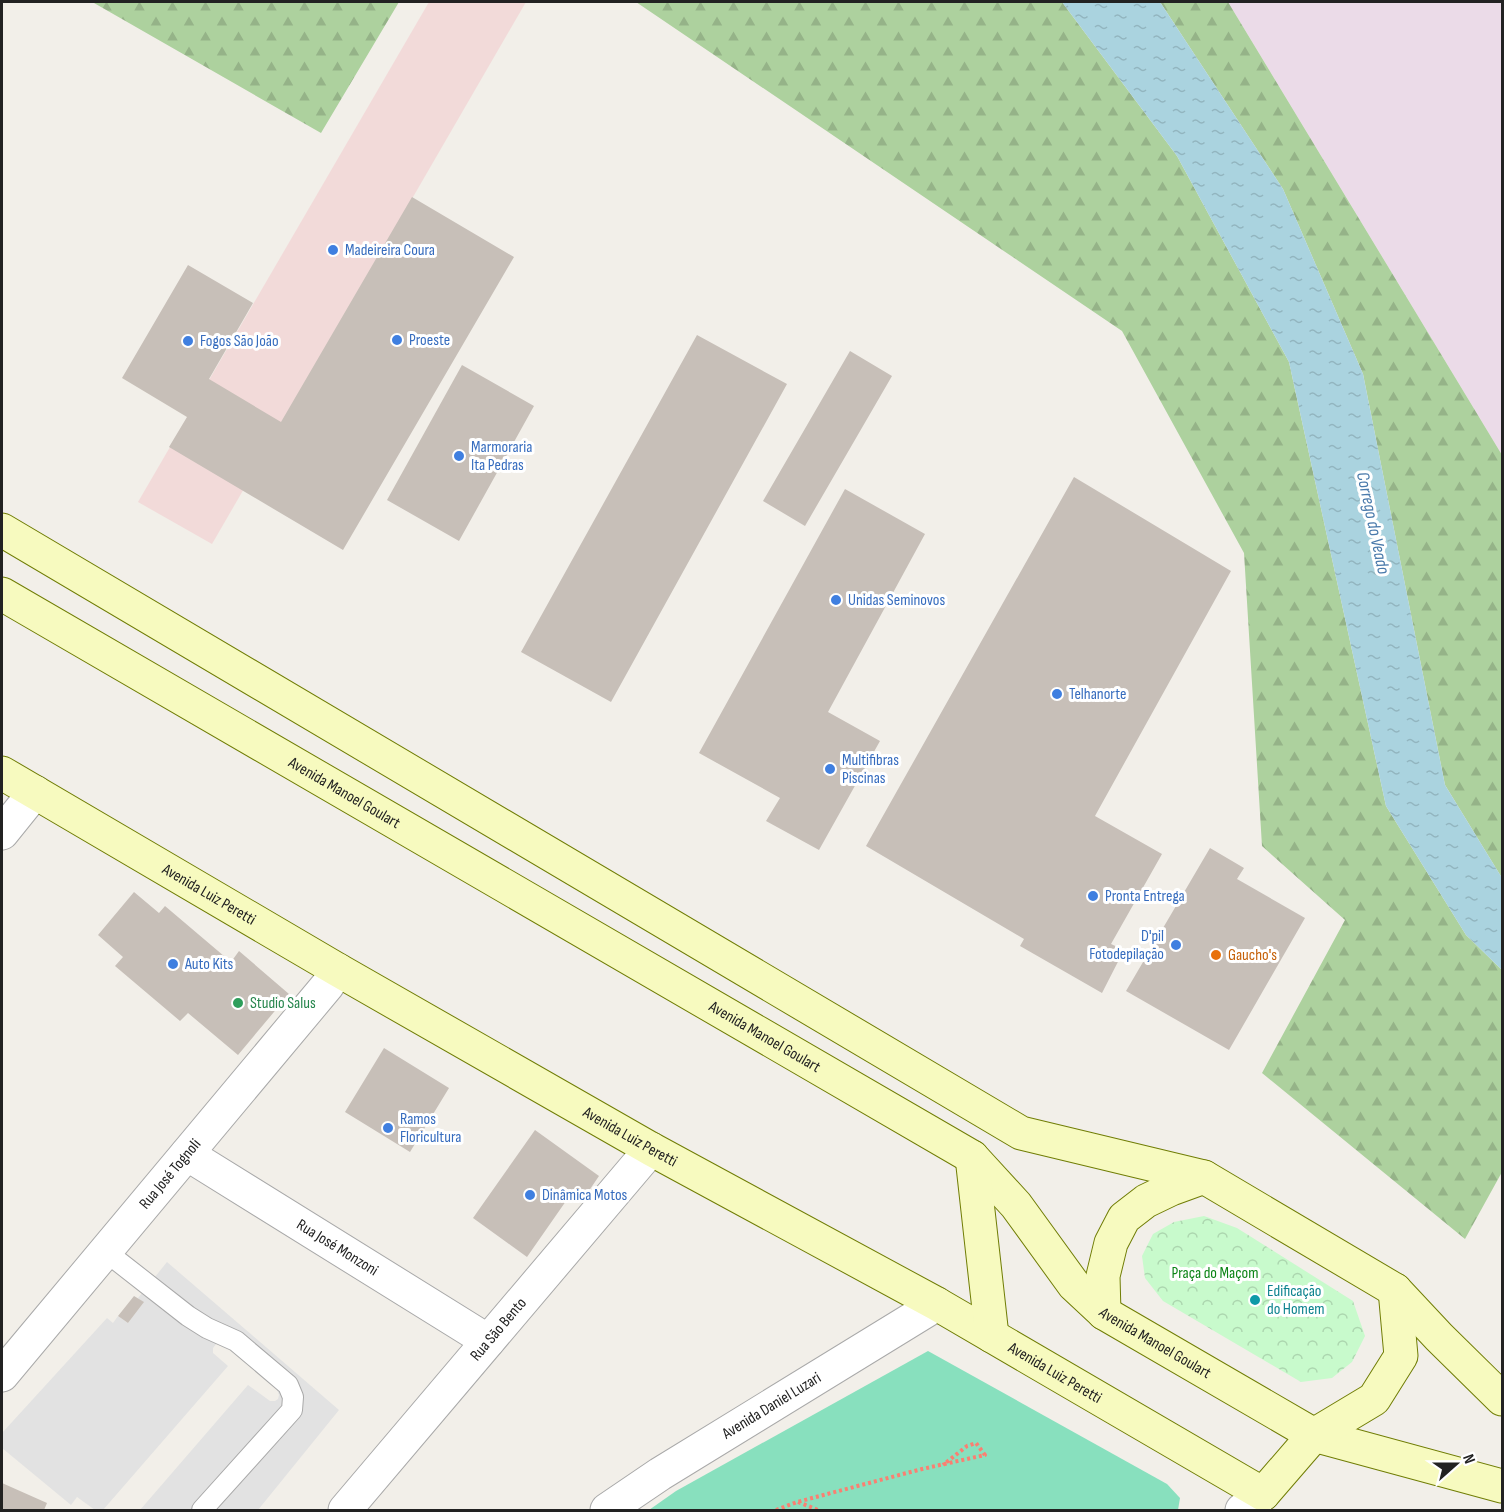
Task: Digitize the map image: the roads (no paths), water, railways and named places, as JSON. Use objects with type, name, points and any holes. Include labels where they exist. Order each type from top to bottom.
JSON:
[{"type":"main road","points":[[2,530],[1021,1132],[1204,1177],[1395,1290],[1439,1337],[1503,1399]]},
{"type":"main road","name":"Avenida Manoel Goulart","points":[[2,594],[972,1158],[1016,1205],[1074,1285],[1104,1313],[1314,1435],[1503,1486]]},
{"type":"main road","name":"Avenida Luiz Peretti","points":[[2,773],[338,970],[651,1149],[992,1336],[1252,1502]]},
{"type":"main road","points":[[972,1158],[992,1336]]},
{"type":"main road","points":[[1104,1313],[1103,1276],[1110,1243],[1124,1218],[1146,1201],[1204,1177]]},
{"type":"main road","points":[[1252,1502],[1314,1435],[1374,1399],[1401,1356],[1395,1290]]},
{"type":"street","points":[[2,833],[35,792]]},
{"type":"street","name":"Rua José Tognoli","points":[[2,1375],[338,970]]},
{"type":"street","name":"Rua São Bento","points":[[345,1510],[651,1149]]},
{"type":"street","name":"Rua José Monzoni","points":[[187,1154],[488,1341]]},
{"type":"street","name":"Avenida Daniel Luzari","points":[[607,1510],[660,1474],[937,1304]]},
{"type":"lane","points":[[105,1251],[188,1316],[207,1328],[236,1341],[288,1385],[293,1397],[292,1410],[202,1510]]},
{"type":"water","name":"Corrego do Veado","points":[[1062,2],[1160,2],[1283,189],[1363,374],[1445,785],[1502,878],[1502,970],[1466,935],[1386,806],[1289,362],[1177,156]]},
{"type":"place","name":"Madeireira Coura","points":[[333,250]]},
{"type":"place","name":"Proeste","points":[[397,340]]},
{"type":"place","name":"Fogos São João","points":[[188,341]]},
{"type":"place","name":"Marmoraria Ita Pedras","points":[[459,456]]},
{"type":"place","name":"Unidas Seminovos","points":[[836,600]]},
{"type":"place","name":"Telhanorte","points":[[1057,694]]},
{"type":"place","name":"Multifibras Piscinas","points":[[830,769]]},
{"type":"place","name":"Pronta Entrega","points":[[1093,896]]},
{"type":"place","name":"D'pil Fotodepilação","points":[[1176,945]]},
{"type":"place","name":"Gaucho's","points":[[1216,955]]},
{"type":"place","name":"Auto Kits","points":[[173,964]]},
{"type":"place","name":"Studio Salus","points":[[238,1003]]},
{"type":"place","name":"Ramos Floricultura","points":[[388,1128]]},
{"type":"place","name":"Dinâmica Motos","points":[[530,1195]]},
{"type":"place","name":"Edificação do Homem","points":[[1255,1300]]},
{"type":"park label","name":"Praça do Maçom","points":[[1215,1273]]}]
